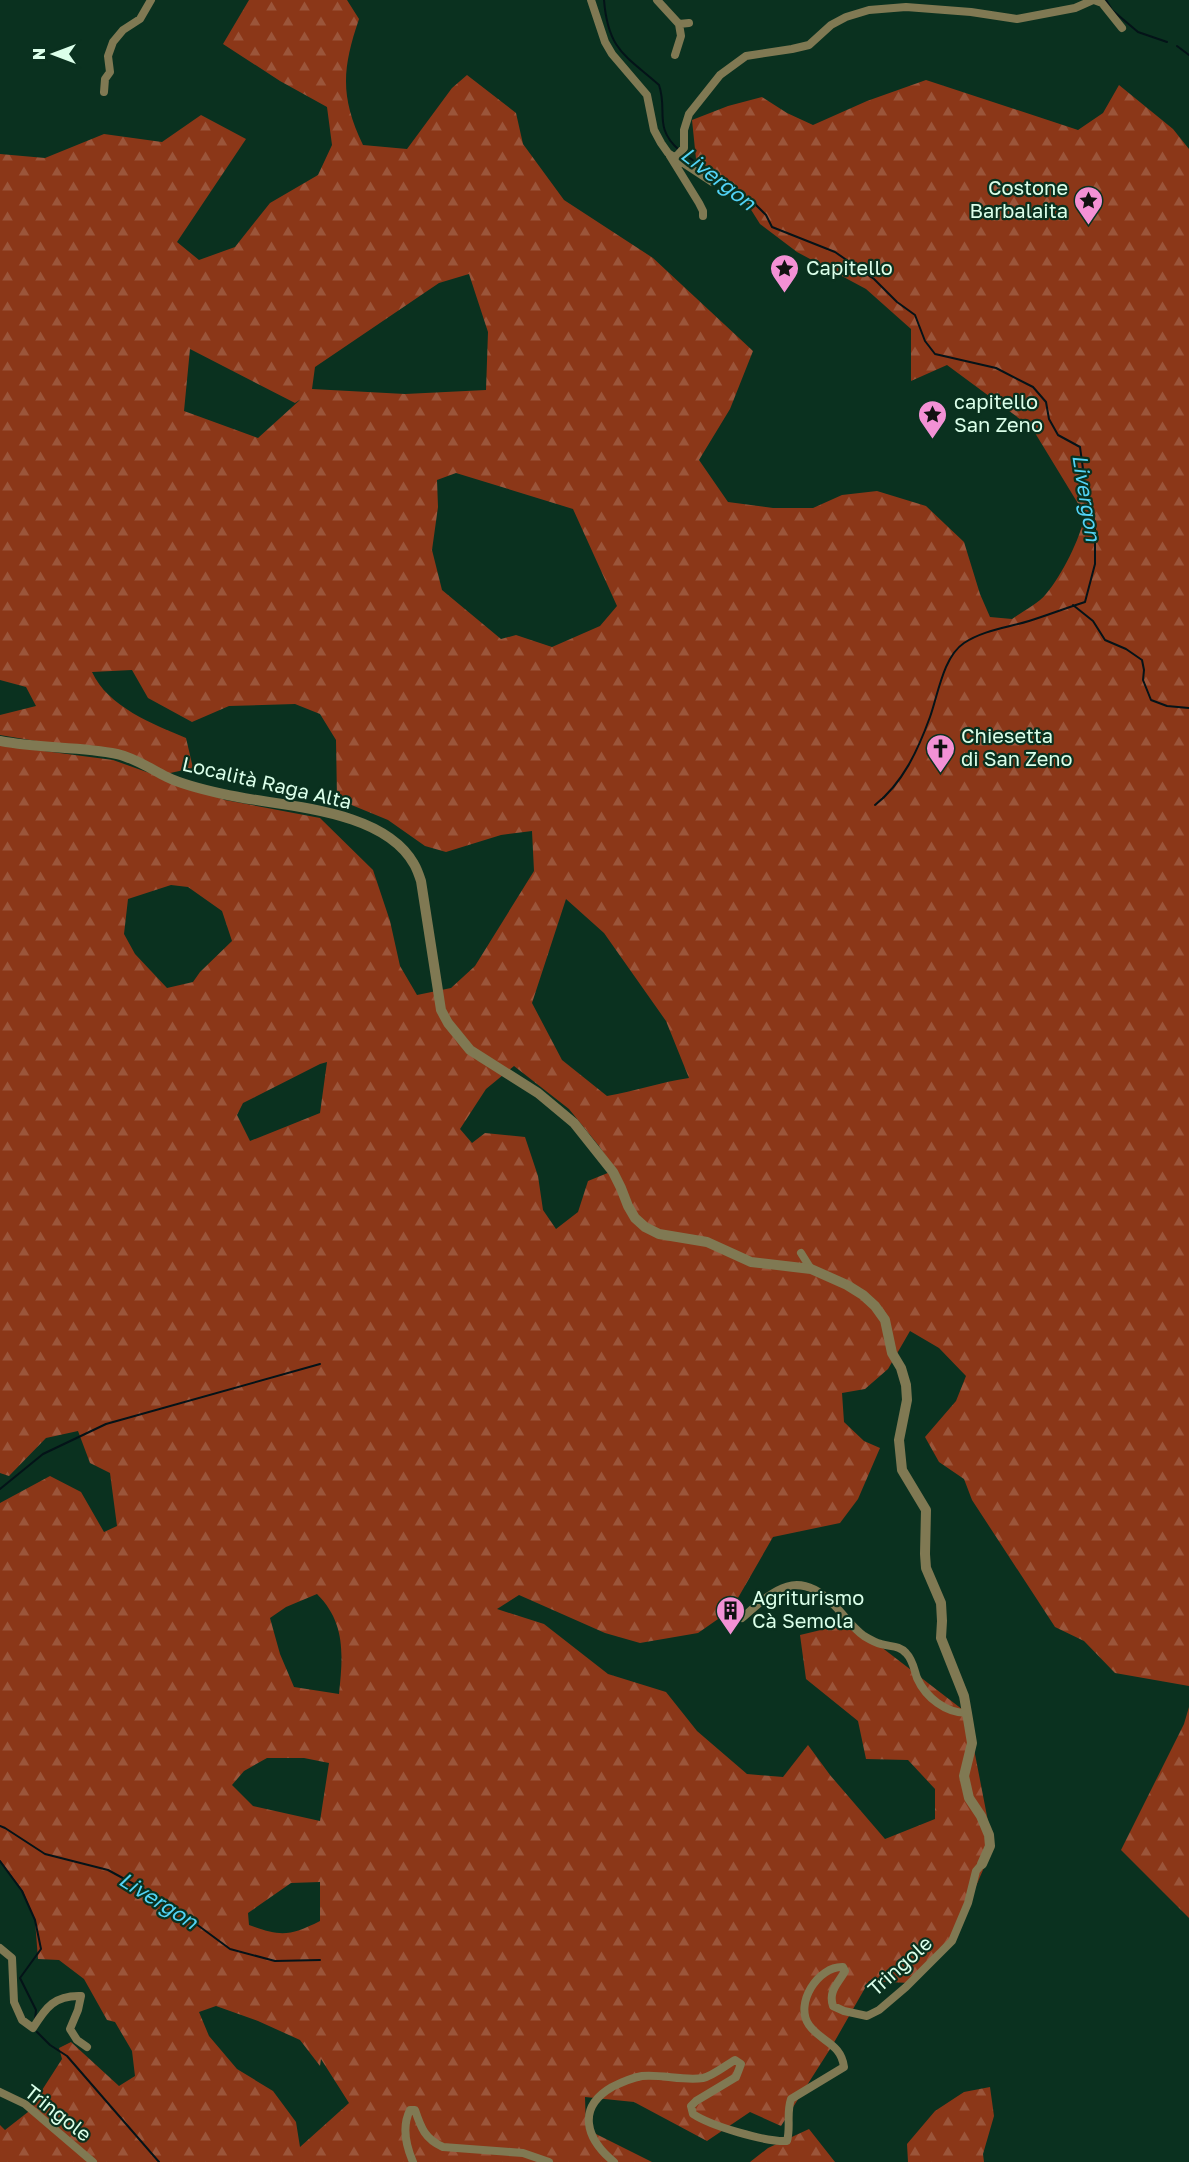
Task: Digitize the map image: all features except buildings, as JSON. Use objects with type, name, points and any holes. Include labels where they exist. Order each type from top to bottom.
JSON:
[{"type":"street","points":[[104,92],[105,79],[110,72],[108,56],[113,42],[123,30],[140,19],[151,0]]},
{"type":"street","points":[[591,0],[609,48],[647,95],[654,130],[676,154],[712,182]]},
{"type":"street","points":[[657,0],[679,24],[681,36],[675,55]]},
{"type":"street","points":[[703,216],[703,211],[676,154],[689,114],[720,75],[746,56],[809,45],[846,16],[869,10],[906,7],[971,12],[1017,19],[1075,8],[1093,0],[1102,3],[1122,28]]},
{"type":"street","points":[[679,24],[689,23]]},
{"type":"street","name":"Località Raga Alta","points":[[0,741],[118,754],[135,760],[169,778],[224,795],[326,811],[385,835],[399,845],[414,863],[421,880],[441,1010],[448,1023],[470,1050],[538,1093],[574,1123],[613,1172],[635,1218],[645,1227],[659,1234],[706,1242],[751,1262],[811,1269],[847,1285],[875,1306],[885,1320],[892,1353],[901,1368],[906,1385],[907,1400],[899,1440],[902,1470],[926,1510],[926,1568],[940,1603],[941,1638],[964,1695],[972,1743],[964,1776],[969,1798],[981,1816],[990,1846],[982,1864]]},
{"type":"street","points":[[801,1253],[811,1269]]},
{"type":"street","points":[[742,1618],[785,1585],[805,1586],[823,1594],[864,1636],[881,1645],[893,1646],[905,1651],[926,1693],[941,1706],[954,1713],[967,1713]]},
{"type":"street","name":"Tringole","points":[[614,2162],[598,2145],[590,2129],[588,2117],[591,2106],[601,2094],[625,2080],[644,2076],[706,2078],[735,2060],[741,2064],[736,2077],[696,2101],[691,2106],[693,2114],[702,2120],[734,2130],[777,2142],[787,2141],[790,2132],[787,2110],[790,2099],[844,2067],[843,2057],[808,2024],[804,2010],[807,1995],[814,1982],[828,1971],[843,1967],[845,1971],[834,1987],[831,1998],[833,2006],[867,2016],[879,2010],[906,1987],[952,1941],[968,1904],[976,1871],[982,1864]]},
{"type":"street","points":[[0,1948],[12,1958],[14,2002],[22,2020],[33,2028],[44,2011],[57,2000],[67,1995],[81,1996],[70,2029],[77,2040],[87,2047]]},
{"type":"street","name":"Tringole","points":[[0,2092],[25,2104],[93,2162]]},
{"type":"street","points":[[413,2162],[405,2133],[406,2117],[410,2110],[415,2110],[422,2131],[432,2142],[443,2147],[523,2153],[549,2162]]},
{"type":"green space","points":[[249,0],[347,0],[359,19],[349,53],[347,97],[350,112],[363,145],[407,149],[452,88],[467,75],[516,113],[523,144],[564,200],[653,258],[753,351],[730,409],[699,460],[728,502],[773,508],[813,508],[842,495],[877,491],[926,506],[964,542],[980,594],[990,617],[1012,619],[1043,598],[1070,556],[1085,515],[1032,428],[947,365],[911,381],[911,329],[866,289],[797,252],[760,224],[738,189],[696,159],[692,120],[728,106],[762,97],[787,113],[813,125],[867,101],[926,80],[1078,130],[1103,113],[1119,85],[1173,129],[1189,149],[1189,1686],[1115,1673],[1084,1641],[1055,1627],[972,1500],[964,1479],[939,1462],[925,1437],[956,1401],[966,1376],[939,1348],[910,1331],[888,1369],[865,1389],[842,1393],[844,1422],[864,1441],[880,1448],[858,1499],[840,1523],[773,1537],[731,1610],[698,1633],[640,1643],[605,1633],[519,1595],[497,1609],[544,1624],[608,1674],[666,1692],[697,1731],[747,1774],[783,1777],[808,1745],[830,1775],[885,1839],[935,1819],[935,1789],[908,1760],[866,1759],[858,1721],[806,1679],[800,1635],[850,1623],[967,1713],[993,1847],[952,1941],[909,1983],[869,1981],[832,2046],[781,2126],[750,2112],[707,2141],[634,2102],[585,2097],[586,2129],[652,2162],[0,2162],[0,2125],[5,2130],[28,2112],[62,2059],[59,2048],[71,2042],[119,2086],[135,2076],[132,2051],[115,2022],[107,2020],[84,1979],[59,1960],[38,1959],[35,1920],[23,1891],[0,1860],[0,1503],[50,1476],[81,1492],[104,1532],[117,1526],[110,1473],[90,1463],[78,1431],[46,1438],[9,1476],[0,1473],[0,738],[21,748],[113,760],[225,800],[320,818],[373,870],[390,921],[400,966],[417,995],[451,988],[475,966],[534,871],[532,831],[501,835],[446,852],[425,846],[388,820],[337,799],[336,740],[320,714],[295,704],[229,706],[192,722],[148,698],[132,670],[92,672],[99,684],[120,705],[186,738],[193,768],[161,775],[114,754],[0,735],[0,715],[36,706],[26,687],[0,680],[0,154],[45,158],[104,134],[162,142],[201,115],[246,139],[177,242],[199,260],[235,247],[270,203],[318,175],[332,145],[327,107],[280,81],[223,44]],"holes":[[[469,274],[488,332],[486,390],[405,394],[312,389],[315,367],[439,283]],[[190,349],[295,403],[301,399],[258,438],[184,411]],[[456,473],[573,509],[617,606],[600,626],[552,647],[516,635],[501,639],[442,590],[432,550],[438,507],[437,480]],[[171,885],[188,887],[222,911],[232,941],[200,972],[193,982],[167,988],[135,954],[124,934],[128,899]],[[566,899],[604,933],[666,1021],[689,1078],[607,1096],[562,1060],[532,1003]],[[327,1062],[320,1113],[250,1141],[237,1115],[243,1103],[320,1064]],[[514,1066],[569,1109],[615,1170],[588,1181],[578,1212],[556,1229],[543,1210],[538,1176],[525,1137],[485,1133],[472,1143],[460,1129],[486,1089]],[[317,1594],[333,1616],[338,1628],[341,1653],[339,1694],[294,1687],[280,1654],[270,1618],[286,1607]],[[267,1758],[304,1758],[329,1763],[320,1821],[253,1806],[232,1785],[244,1771]],[[320,1882],[320,1921],[301,1930],[285,1933],[269,1932],[249,1925],[248,1913],[291,1883]],[[216,2006],[258,2021],[300,2040],[320,2066],[321,2059],[349,2103],[300,2147],[296,2122],[273,2091],[237,2069],[209,2036],[199,2012]]]},
{"type":"green space","points":[[1189,1707],[1189,1918],[1121,1850],[1184,1724]]},
{"type":"green space","points":[[990,2087],[994,2116],[983,2154],[984,2162],[908,2162],[907,2144],[935,2111],[964,2092]]},
{"type":"green space","points":[[809,2129],[835,2162],[750,2162],[768,2148]]},
{"type":"waterway","name":"Livergon","points":[[604,0],[606,17],[614,41],[628,58],[659,85],[666,134],[679,150]]},
{"type":"waterway","points":[[1106,0],[1112,10],[1138,32],[1167,42]]},
{"type":"waterway","points":[[1177,46],[1189,55]]},
{"type":"waterway","name":"Livergon","points":[[684,154],[755,204],[766,215],[772,227],[835,252],[874,279],[897,302],[915,315],[925,341],[935,354],[996,368],[1033,387],[1046,402],[1049,419],[1058,435],[1080,447],[1083,469],[1082,492],[1091,507],[1095,524],[1095,564],[1085,602],[979,635],[957,649],[946,667],[915,754],[894,787],[875,805]]},
{"type":"waterway","points":[[1073,605],[1093,621],[1105,640],[1126,649],[1142,660],[1143,680],[1151,700],[1167,706],[1189,708]]},
{"type":"waterway","points":[[0,1489],[43,1454],[106,1424],[320,1364]]},
{"type":"waterway","name":"Livergon","points":[[0,1826],[45,1854],[108,1870],[165,1901],[230,1949],[275,1961],[320,1960]]},
{"type":"waterway","points":[[0,1861],[22,1891],[35,1920],[41,1949],[20,1978],[36,2010],[35,2020]]},
{"type":"waterway","points":[[37,2032],[50,2045],[67,2056],[159,2162]]},
{"type":"place","name":"Costone Barbalaita","points":[[1089,226]]},
{"type":"place","name":"Capitello","points":[[785,294]]},
{"type":"place","name":"capitello San Zeno","points":[[933,440]]},
{"type":"place","name":"Chiesetta di San Zeno","points":[[940,774]]},
{"type":"place","name":"Agriturismo Cà Semola","points":[[731,1636]]}]
